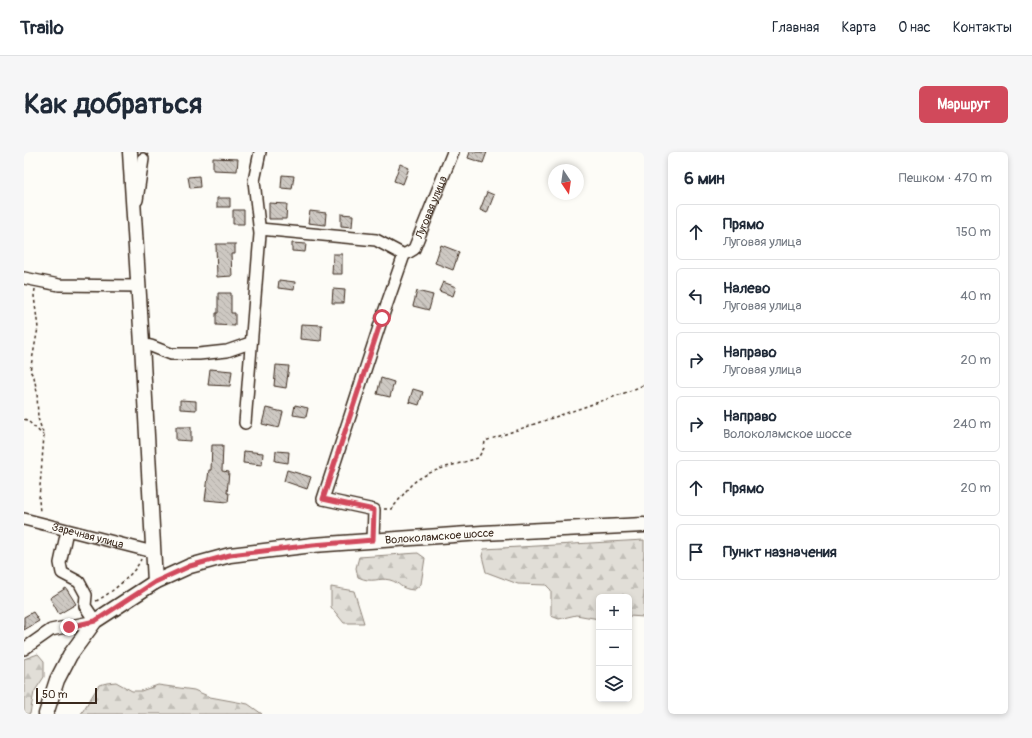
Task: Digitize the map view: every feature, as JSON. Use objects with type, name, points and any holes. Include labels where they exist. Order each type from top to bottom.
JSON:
[{"type":"main road","points":[[130,152],[142,344],[148,551],[155,582]]},
{"type":"main road","name":"Волоколамское шоссе","points":[[46,714],[57,680],[70,654],[95,621],[155,582],[190,566],[230,555],[313,545],[373,540],[644,525]]},
{"type":"street","points":[[130,152],[137,160],[144,155]]},
{"type":"street","points":[[245,423],[260,229],[254,181],[260,152]]},
{"type":"street","name":"Луговая улица","points":[[374,510],[323,499],[404,255],[414,249],[454,152]]},
{"type":"street","points":[[134,220],[144,155]]},
{"type":"street","points":[[260,229],[376,240],[404,255]]},
{"type":"street","points":[[24,278],[59,285],[138,286]]},
{"type":"street","points":[[142,344],[171,354],[199,354],[227,351],[250,343]]},
{"type":"street","points":[[373,540],[374,510]]},
{"type":"street","name":"Заречная улица","points":[[24,518],[148,551]]},
{"type":"street","points":[[24,649],[51,630],[95,621],[85,606],[86,594],[79,582],[62,573],[60,563],[67,530]]},
{"type":"path","points":[[36,281],[34,296],[38,328],[30,371],[34,376],[37,392],[38,418],[44,436],[39,499],[39,511],[43,523]]},
{"type":"path","points":[[374,510],[391,509],[411,486],[421,478],[436,471],[478,458],[484,448],[485,441],[492,437],[622,394],[644,385]]},
{"type":"path","points":[[24,419],[44,436]]},
{"type":"path","points":[[85,606],[100,599],[124,580],[148,551]]},
{"type":"green space","points":[[644,540],[644,617],[632,616],[632,594],[596,594],[596,618],[576,615],[559,619],[551,616],[551,590],[546,585],[518,584],[486,572],[482,556],[484,549]]},
{"type":"green space","points":[[418,553],[425,558],[421,584],[414,590],[405,588],[386,579],[368,580],[358,577],[356,568],[359,557]]},
{"type":"green space","points":[[331,587],[354,591],[364,623],[344,623],[331,607]]},
{"type":"green space","points":[[38,654],[44,661],[44,677],[34,692],[30,714],[24,714],[24,659]]},
{"type":"green space","points":[[116,682],[132,691],[141,691],[158,685],[194,690],[210,697],[248,704],[262,714],[81,714],[99,685]]},
{"type":"building","points":[[470,152],[487,152],[483,163],[468,158]]},
{"type":"building","points":[[213,158],[238,159],[237,171],[213,170]]},
{"type":"building","points":[[400,164],[409,168],[403,184],[394,181]]},
{"type":"building","points":[[282,175],[294,176],[292,189],[281,188]]},
{"type":"building","points":[[199,176],[200,187],[190,188],[188,177]]},
{"type":"building","points":[[487,192],[494,195],[487,213],[480,210]]},
{"type":"building","points":[[217,198],[230,198],[230,207],[217,207]]},
{"type":"building","points":[[269,203],[287,204],[286,219],[269,219]]},
{"type":"building","points":[[233,210],[244,210],[244,224],[233,224]]},
{"type":"building","points":[[310,211],[326,213],[325,225],[308,223]]},
{"type":"building","points":[[341,214],[353,215],[352,227],[341,226]]},
{"type":"building","points":[[292,243],[306,244],[305,252],[292,251]]},
{"type":"building","points":[[216,244],[235,244],[235,254],[231,254],[232,276],[217,277]]},
{"type":"building","points":[[441,245],[459,252],[453,270],[435,263]]},
{"type":"building","points":[[333,254],[342,254],[342,274],[332,274]]},
{"type":"building","points":[[279,280],[295,282],[294,290],[278,288]]},
{"type":"building","points":[[443,282],[456,287],[453,296],[439,291]]},
{"type":"building","points":[[333,289],[345,290],[344,303],[332,303]]},
{"type":"building","points":[[417,291],[433,295],[429,310],[413,306]]},
{"type":"building","points":[[218,293],[231,293],[231,313],[235,313],[235,326],[216,325],[216,313],[218,313]]},
{"type":"building","points":[[301,324],[322,325],[321,341],[300,339]]},
{"type":"building","points":[[276,365],[289,366],[286,388],[274,386]]},
{"type":"building","points":[[210,369],[232,371],[230,386],[208,385]]},
{"type":"building","points":[[381,378],[394,382],[390,397],[377,394]]},
{"type":"building","points":[[413,389],[423,392],[419,405],[409,402]]},
{"type":"building","points":[[180,400],[196,401],[196,410],[180,409]]},
{"type":"building","points":[[295,405],[308,408],[306,417],[293,415]]},
{"type":"building","points":[[266,408],[283,412],[279,428],[262,424]]},
{"type":"building","points":[[176,427],[191,427],[191,441],[176,440]]},
{"type":"building","points":[[212,445],[223,445],[222,471],[229,472],[227,493],[229,493],[228,502],[205,500],[209,470],[211,470]]},
{"type":"building","points":[[244,451],[263,453],[262,465],[243,463]]},
{"type":"building","points":[[276,451],[289,452],[288,463],[275,461]]},
{"type":"building","points":[[287,470],[311,477],[307,489],[284,481]]},
{"type":"building","points":[[66,588],[76,604],[59,614],[50,598]]},
{"type":"building","points":[[33,612],[39,621],[24,630],[24,617]]},
{"type":"route","points":[[69,627],[95,621],[155,582],[190,566],[230,555],[313,545],[373,540],[374,510],[323,499],[382,318]]}]
